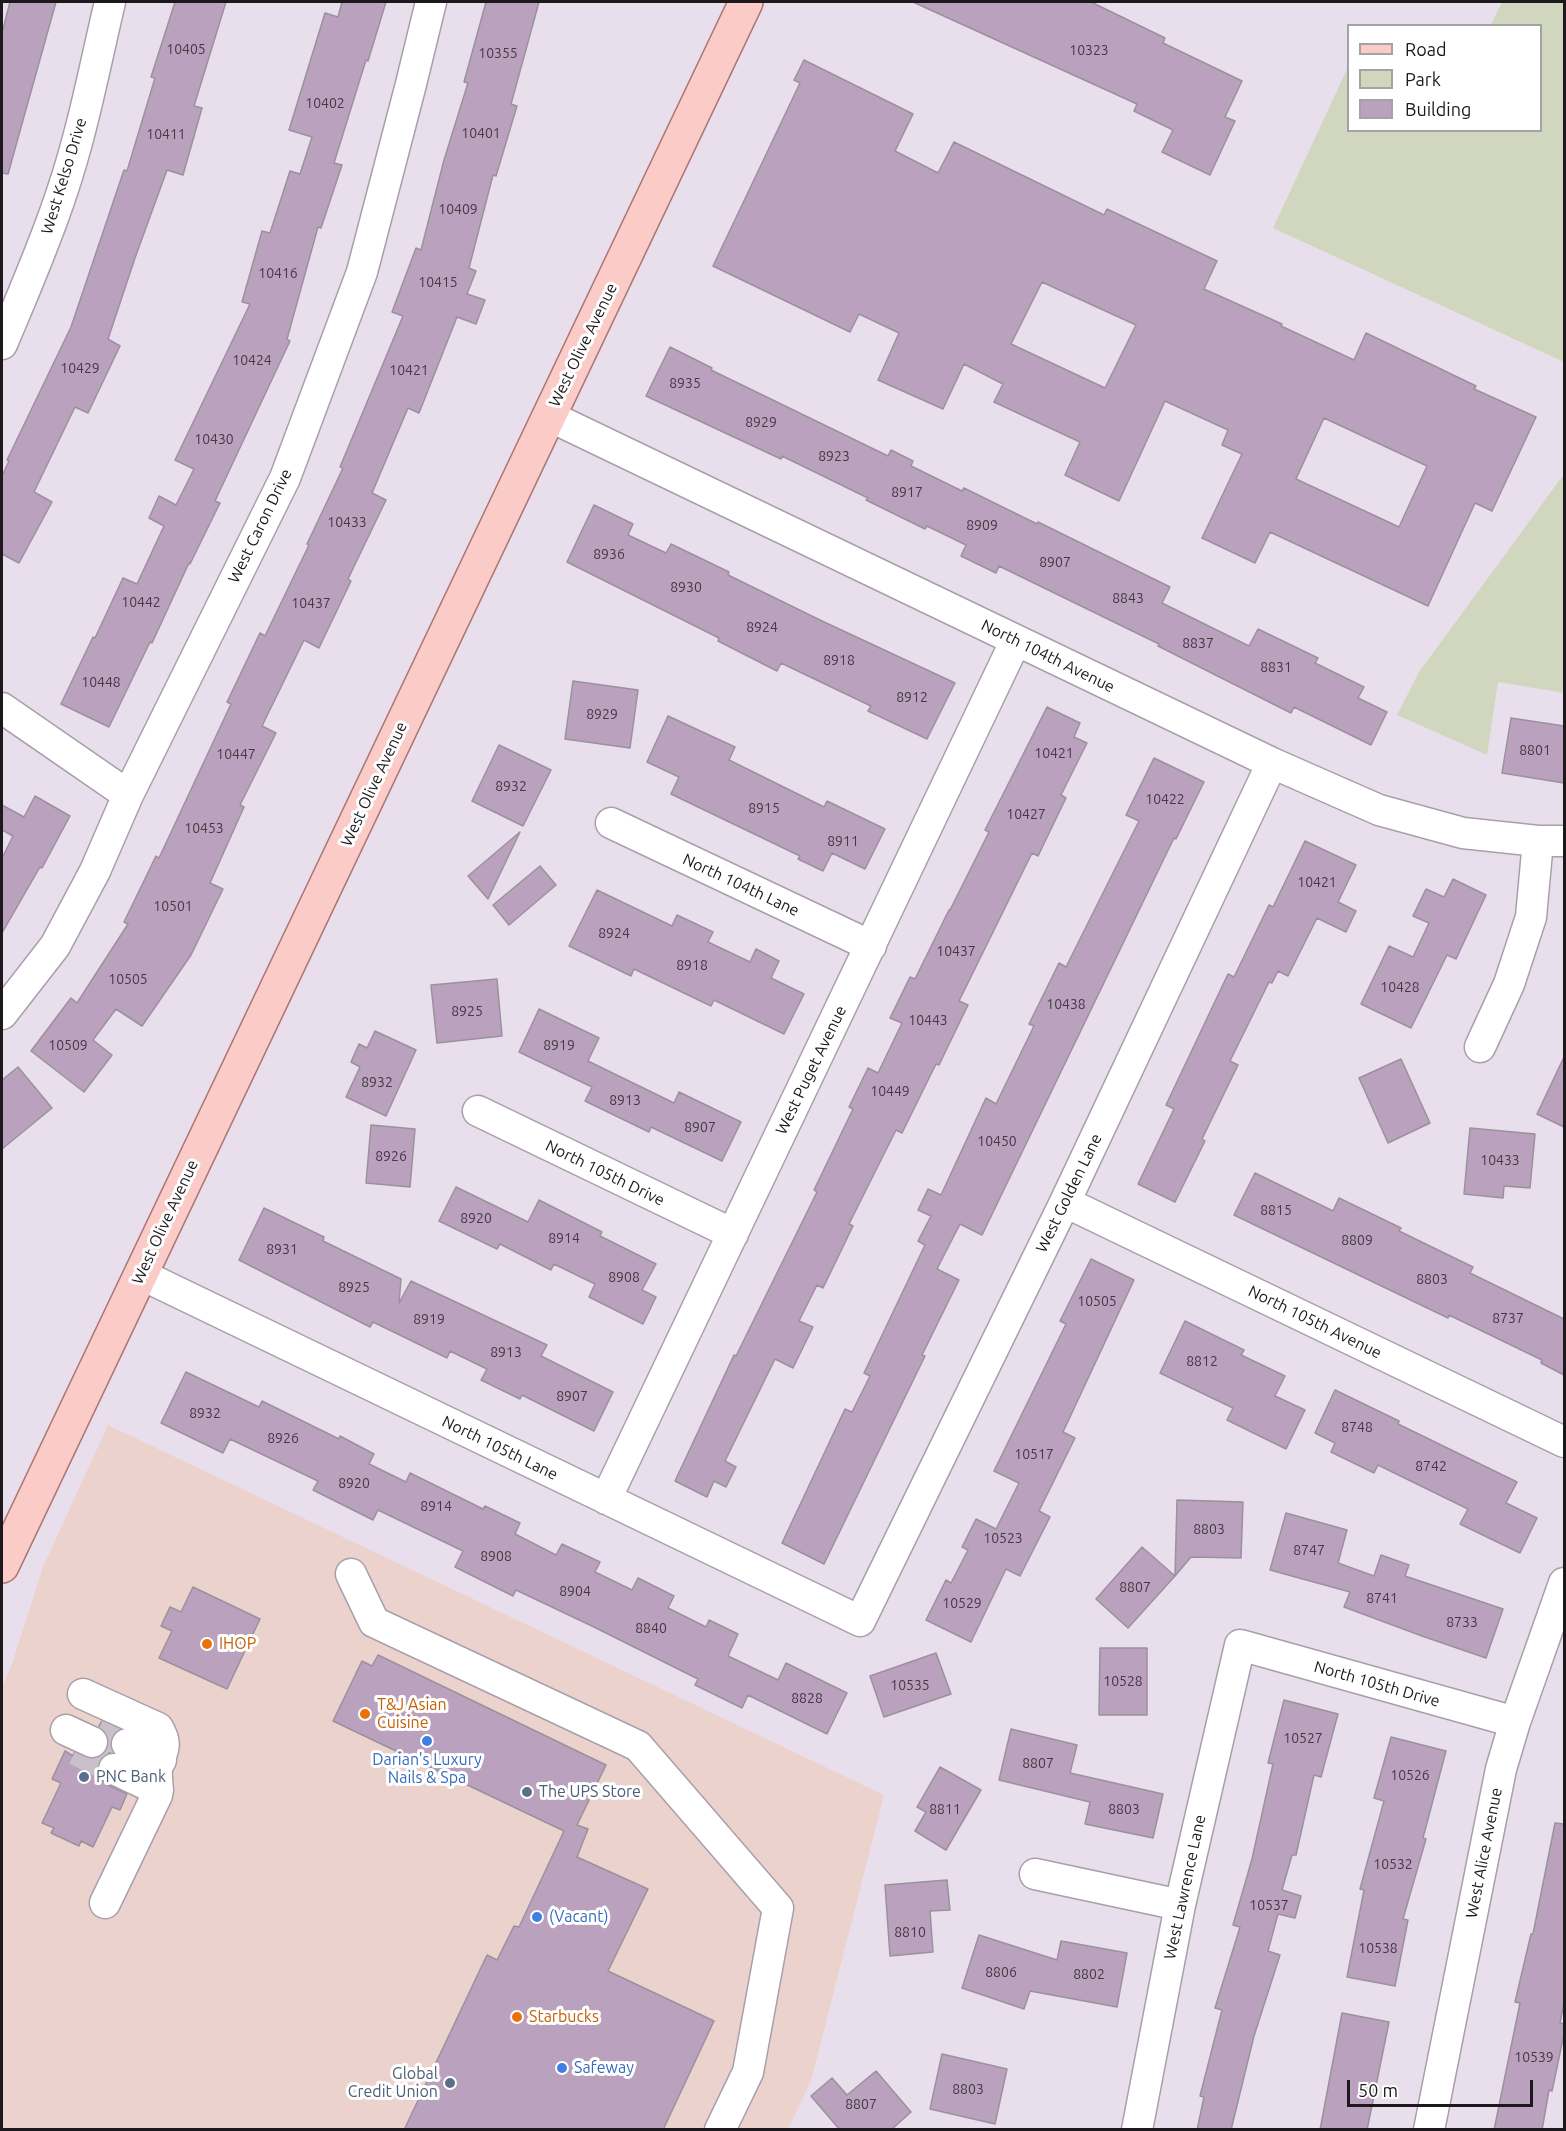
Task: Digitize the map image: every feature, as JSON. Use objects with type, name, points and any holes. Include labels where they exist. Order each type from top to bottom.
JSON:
[{"type":"main road","name":"West Olive Avenue","points":[[2,1566],[746,2]]},
{"type":"street","name":"West Kelso Drive","points":[[2,344],[27,287],[63,190],[110,2]]},
{"type":"street","name":"West Caron Drive","points":[[2,1014],[55,946],[95,871],[128,795],[285,478],[362,272],[431,2]]},
{"type":"street","name":"North 104th Avenue","points":[[549,416],[1272,763],[1379,810],[1463,832],[1551,841]]},
{"type":"street","name":"West Puget Avenue","points":[[606,1499],[1016,640]]},
{"type":"street","points":[[2,708],[128,795]]},
{"type":"street","name":"West Golden Lane","points":[[860,1621],[1065,1202],[1272,763]]},
{"type":"street","name":"North 104th Lane","points":[[611,823],[871,946]]},
{"type":"street","points":[[1480,1047],[1509,984],[1531,917],[1551,841]]},
{"type":"street","name":"North 105th Drive","points":[[478,1111],[733,1234]]},
{"type":"street","name":"North 105th Avenue","points":[[1065,1202],[1564,1442]]},
{"type":"street","name":"North 105th Lane","points":[[140,1274],[860,1621]]},
{"type":"street","points":[[351,1574],[374,1622],[638,1746],[778,1908],[748,2072],[720,2130]]},
{"type":"street","name":"West Alice Avenue","points":[[1429,2130],[1501,1769],[1515,1722],[1564,1583]]},
{"type":"street","name":"North 105th Drive","points":[[1240,1645],[1515,1722]]},
{"type":"street","name":"West Lawrence Lane","points":[[1137,2130],[1180,1905],[1240,1645]]},
{"type":"street","points":[[94,1733],[158,1728],[164,1738],[160,1773],[105,1903]]},
{"type":"street","points":[[94,1733],[160,1773]]},
{"type":"street","points":[[94,1733],[160,1773]]},
{"type":"street","points":[[1035,1874],[1180,1905]]},
{"type":"shaded area","points":[[108,1425],[884,1795],[811,2081],[788,2129],[2,2129],[2,1687],[11,1667],[43,1567]]},
{"type":"green space","points":[[1502,2],[1564,2],[1564,362],[1273,228],[1347,69],[1347,132],[1542,132],[1542,24],[1491,24]]},
{"type":"green space","points":[[1564,474],[1564,693],[1498,682],[1487,755],[1397,715],[1419,672]]},
{"type":"building","points":[[10,2],[56,2],[8,174],[2,173],[2,33]]},
{"type":"building","points":[[175,2],[226,2],[194,106],[202,108],[183,175],[167,170],[135,258],[108,339],[120,346],[88,413],[75,407],[34,492],[52,502],[19,563],[2,554],[2,476],[9,461],[7,460],[71,327],[124,170],[127,171],[155,78],[151,77]]},
{"type":"building","points":[[342,2],[386,2],[334,163],[342,165],[321,228],[318,227],[287,339],[290,341],[215,501],[220,503],[109,727],[61,704],[123,578],[137,584],[164,526],[149,518],[159,496],[176,505],[194,469],[175,460],[250,304],[242,302],[262,231],[270,233],[290,171],[300,174],[312,137],[289,130],[325,13],[338,17]]},
{"type":"building","points":[[486,2],[539,2],[511,104],[517,106],[496,176],[493,175],[469,268],[476,271],[467,294],[485,300],[476,324],[457,317],[419,413],[408,408],[372,493],[386,500],[348,579],[351,581],[319,648],[304,640],[262,726],[276,733],[240,805],[244,807],[210,883],[223,889],[191,955],[142,1026],[116,1009],[93,1040],[112,1055],[84,1092],[31,1051],[71,998],[77,1003],[128,924],[124,922],[156,856],[159,858],[231,704],[227,702],[260,633],[265,636],[343,468],[340,467],[403,316],[392,312],[416,248],[421,250],[444,160],[468,83],[464,82]]},
{"type":"building","points":[[913,2],[1091,2],[1165,38],[1163,43],[1242,81],[1225,117],[1235,121],[1210,175],[1162,152],[1173,130],[1134,111],[1137,104]]},
{"type":"building","points":[[804,60],[913,114],[895,151],[938,173],[954,142],[1104,215],[1107,209],[1217,261],[1204,289],[1282,324],[1281,326],[1354,360],[1366,333],[1476,386],[1474,389],[1536,417],[1492,511],[1475,503],[1428,606],[1270,532],[1255,563],[1202,538],[1242,454],[1222,445],[1228,430],[1165,401],[1119,501],[1065,475],[1080,442],[994,402],[1003,384],[964,364],[943,409],[878,380],[899,333],[859,314],[850,332],[713,266],[800,83],[794,80]],"holes":[[[1042,282],[1136,325],[1105,388],[1011,344]],[[1324,418],[1427,466],[1399,527],[1296,479]]]},
{"type":"building","points":[[670,347],[712,368],[711,370],[888,456],[891,450],[913,461],[911,466],[962,491],[964,488],[1037,524],[1038,522],[1170,587],[1162,603],[1249,646],[1258,629],[1318,658],[1315,663],[1364,687],[1358,698],[1387,712],[1371,745],[1294,707],[1291,713],[1158,646],[1159,644],[999,566],[996,573],[961,556],[966,545],[927,526],[925,529],[782,456],[781,459],[646,396]]},
{"type":"building","points":[[594,505],[633,524],[628,535],[666,553],[671,544],[729,572],[728,575],[955,683],[927,739],[868,711],[871,706],[781,663],[777,671],[718,641],[719,638],[567,562]]},
{"type":"building","points":[[573,681],[638,690],[630,748],[565,739]]},
{"type":"building","points":[[1047,707],[1080,723],[1074,737],[1087,743],[1061,795],[1066,798],[1038,856],[1032,853],[959,1001],[968,1005],[939,1065],[936,1064],[902,1133],[896,1130],[849,1224],[853,1226],[823,1288],[817,1285],[799,1321],[813,1327],[793,1368],[775,1359],[725,1461],[736,1467],[726,1487],[714,1481],[707,1497],[675,1481],[734,1355],[736,1356],[817,1192],[814,1190],[853,1109],[849,1107],[868,1068],[878,1073],[902,1023],[890,1018],[910,977],[915,979],[950,910],[989,832],[985,830]]},
{"type":"building","points":[[668,716],[735,747],[729,760],[824,807],[827,801],[885,829],[865,869],[832,853],[823,871],[798,859],[800,856],[671,794],[679,777],[647,762]]},
{"type":"building","points":[[1511,718],[1564,726],[1564,783],[1502,773]]},
{"type":"building","points":[[499,745],[551,770],[523,826],[472,801]]},
{"type":"building","points":[[1154,758],[1204,782],[1176,839],[1174,838],[982,1235],[960,1224],[937,1269],[959,1280],[922,1355],[925,1356],[824,1564],[782,1543],[845,1409],[852,1412],[870,1376],[864,1373],[925,1245],[918,1241],[931,1216],[918,1210],[928,1189],[941,1195],[986,1098],[996,1104],[1034,1026],[1029,1024],[1059,963],[1066,967],[1139,821],[1126,815]]},
{"type":"building","points":[[35,796],[70,816],[42,868],[40,867],[2,933],[2,858],[13,836],[2,830],[2,805],[24,817]]},
{"type":"building","points":[[520,832],[488,899],[468,876]]},
{"type":"building","points":[[1305,841],[1356,865],[1338,902],[1356,911],[1346,932],[1317,918],[1288,976],[1278,971],[1272,983],[1269,982],[1230,1061],[1238,1065],[1175,1202],[1138,1184],[1174,1109],[1166,1105],[1228,974],[1234,977],[1269,905],[1273,907]]},
{"type":"building","points":[[540,866],[556,885],[509,925],[493,905]]},
{"type":"building","points":[[1453,879],[1486,895],[1456,959],[1447,955],[1411,1028],[1361,1004],[1389,946],[1413,957],[1429,923],[1413,916],[1426,889],[1444,897]]},
{"type":"building","points":[[597,890],[672,926],[677,915],[713,932],[708,942],[750,962],[756,949],[779,961],[771,978],[804,994],[784,1034],[714,1000],[711,1006],[634,969],[631,976],[569,946]]},
{"type":"building","points":[[497,979],[502,1036],[437,1043],[431,985]]},
{"type":"building","points":[[539,1009],[599,1038],[588,1061],[674,1103],[679,1092],[741,1122],[722,1161],[651,1127],[649,1132],[585,1101],[592,1087],[519,1052]]},
{"type":"building","points":[[375,1031],[416,1050],[386,1116],[346,1097],[360,1067],[351,1062],[359,1044],[367,1048]]},
{"type":"building","points":[[1564,1057],[1564,1127],[1537,1114]]},
{"type":"building","points":[[1401,1059],[1430,1123],[1388,1143],[1359,1078]]},
{"type":"building","points":[[18,1067],[52,1108],[2,1149],[2,1080]]},
{"type":"building","points":[[371,1125],[415,1129],[410,1187],[366,1183]]},
{"type":"building","points":[[1470,1128],[1535,1134],[1530,1188],[1504,1186],[1503,1198],[1464,1194]]},
{"type":"building","points":[[1255,1173],[1333,1211],[1339,1198],[1401,1228],[1399,1231],[1473,1267],[1470,1273],[1564,1319],[1564,1375],[1541,1363],[1542,1360],[1449,1315],[1448,1318],[1234,1215]]},
{"type":"building","points":[[456,1187],[528,1222],[539,1200],[602,1232],[600,1236],[656,1264],[642,1290],[656,1297],[643,1324],[589,1297],[595,1284],[554,1264],[551,1270],[500,1244],[497,1249],[439,1221]]},
{"type":"building","points":[[264,1208],[324,1237],[323,1241],[401,1279],[399,1303],[411,1281],[547,1345],[541,1356],[613,1392],[594,1431],[522,1395],[520,1399],[481,1380],[487,1369],[450,1351],[447,1358],[373,1322],[370,1327],[239,1260]]},
{"type":"building","points":[[1091,1259],[1134,1280],[1063,1432],[1075,1438],[1039,1511],[1050,1517],[1020,1576],[1006,1569],[971,1642],[926,1620],[946,1580],[951,1583],[968,1550],[962,1547],[976,1519],[996,1529],[1019,1483],[994,1471],[1066,1324],[1060,1321]]},
{"type":"building","points":[[1185,1321],[1244,1350],[1241,1355],[1285,1376],[1275,1396],[1305,1410],[1286,1449],[1227,1420],[1233,1408],[1160,1373]]},
{"type":"building","points":[[186,1372],[259,1407],[262,1401],[339,1439],[340,1436],[374,1454],[369,1464],[406,1482],[410,1473],[483,1509],[485,1506],[520,1523],[515,1534],[556,1555],[562,1544],[600,1562],[595,1572],[632,1590],[638,1578],[674,1596],[668,1608],[706,1627],[709,1620],[738,1634],[728,1656],[778,1680],[786,1663],[847,1693],[827,1734],[748,1695],[742,1708],[695,1685],[698,1679],[594,1627],[516,1590],[513,1596],[455,1567],[463,1551],[378,1510],[373,1520],[313,1490],[318,1481],[230,1439],[223,1453],[161,1423]]},
{"type":"building","points":[[1335,1390],[1399,1421],[1398,1424],[1517,1482],[1506,1503],[1537,1518],[1520,1553],[1460,1524],[1468,1509],[1378,1465],[1374,1473],[1331,1452],[1335,1443],[1315,1433]]},
{"type":"building","points":[[1177,1500],[1243,1502],[1241,1558],[1191,1557],[1175,1576]]},
{"type":"building","points":[[1286,1513],[1347,1530],[1338,1563],[1374,1576],[1381,1555],[1409,1565],[1405,1576],[1503,1609],[1486,1658],[1344,1607],[1350,1592],[1270,1570]]},
{"type":"building","points":[[1142,1547],[1175,1576],[1128,1628],[1096,1599]]},
{"type":"building","name":"IHOP","points":[[193,1587],[260,1619],[227,1689],[159,1658],[172,1631],[161,1626],[170,1607],[181,1612]]},
{"type":"building","points":[[1100,1648],[1147,1648],[1147,1715],[1099,1715]]},
{"type":"building","points":[[936,1653],[951,1694],[884,1717],[870,1676]]},
{"type":"building","points":[[378,1655],[606,1765],[577,1825],[588,1829],[577,1857],[648,1889],[608,1971],[714,2021],[663,2130],[404,2130],[487,1955],[497,1960],[514,1926],[519,1927],[564,1831],[333,1721],[362,1661],[372,1666]]},
{"type":"building","points":[[1284,1700],[1338,1714],[1321,1777],[1314,1775],[1296,1855],[1292,1855],[1282,1890],[1301,1896],[1295,1918],[1278,1914],[1268,1951],[1280,1955],[1254,2036],[1231,2130],[1197,2130],[1204,2097],[1200,2096],[1222,2010],[1215,2008],[1240,1927],[1233,1925],[1252,1859],[1273,1764],[1268,1763]]},
{"type":"building","name":"PNC Bank","points":[[102,1721],[119,1729],[111,1737],[112,1752],[99,1761],[97,1771],[106,1784],[127,1794],[120,1810],[112,1807],[93,1847],[81,1841],[79,1846],[51,1833],[54,1828],[42,1823],[61,1783],[52,1779],[65,1751],[73,1756],[74,1753],[93,1759],[101,1756],[107,1750],[109,1740],[106,1732],[99,1726]]},
{"type":"building","points":[[1011,1729],[1077,1745],[1070,1773],[1163,1794],[1153,1838],[1085,1824],[1090,1802],[999,1780]]},
{"type":"building","points":[[1391,1737],[1446,1751],[1423,1838],[1426,1839],[1403,1919],[1408,1920],[1395,1986],[1347,1977],[1364,1890],[1360,1889],[1384,1801],[1374,1798]]},
{"type":"building","points":[[940,1767],[981,1790],[946,1850],[915,1831],[926,1812],[917,1807]]},
{"type":"building","points":[[1555,1823],[1564,1824],[1564,2003],[1560,2023],[1564,2024],[1564,2034],[1552,2091],[1549,2090],[1542,2130],[1494,2130],[1520,2003],[1515,2002],[1531,1934],[1533,1934]]},
{"type":"building","points":[[947,1880],[950,1910],[930,1911],[933,1952],[890,1956],[885,1885]]},
{"type":"building","points":[[979,1935],[1057,1960],[1061,1941],[1127,1953],[1117,2007],[1030,1991],[1024,2009],[962,1988]]},
{"type":"building","points":[[1342,2013],[1389,2022],[1367,2130],[1320,2130]]},
{"type":"building","points":[[942,2054],[1007,2069],[995,2124],[930,2109]]},
{"type":"building","points":[[876,2071],[911,2112],[891,2130],[840,2130],[811,2096],[832,2078],[847,2095]]},
{"type":"tunnel","points":[[98,1730],[127,1744]]},
{"type":"tunnel","points":[[76,1750],[114,1769]]},
{"type":"place","name":"IHOP","points":[[207,1644]]},
{"type":"place","name":"T&J Asian Cuisine","points":[[365,1714]]},
{"type":"place","name":"Darian's Luxury Nails & Spa","points":[[427,1741]]},
{"type":"place","name":"PNC Bank","points":[[84,1777]]},
{"type":"place","name":"The UPS Store","points":[[527,1792]]},
{"type":"place","name":"(Vacant)","points":[[537,1917]]},
{"type":"place","name":"Starbucks","points":[[517,2017]]},
{"type":"place","name":"Safeway","points":[[562,2068]]},
{"type":"place","name":"Global Credit Union","points":[[450,2083]]}]
